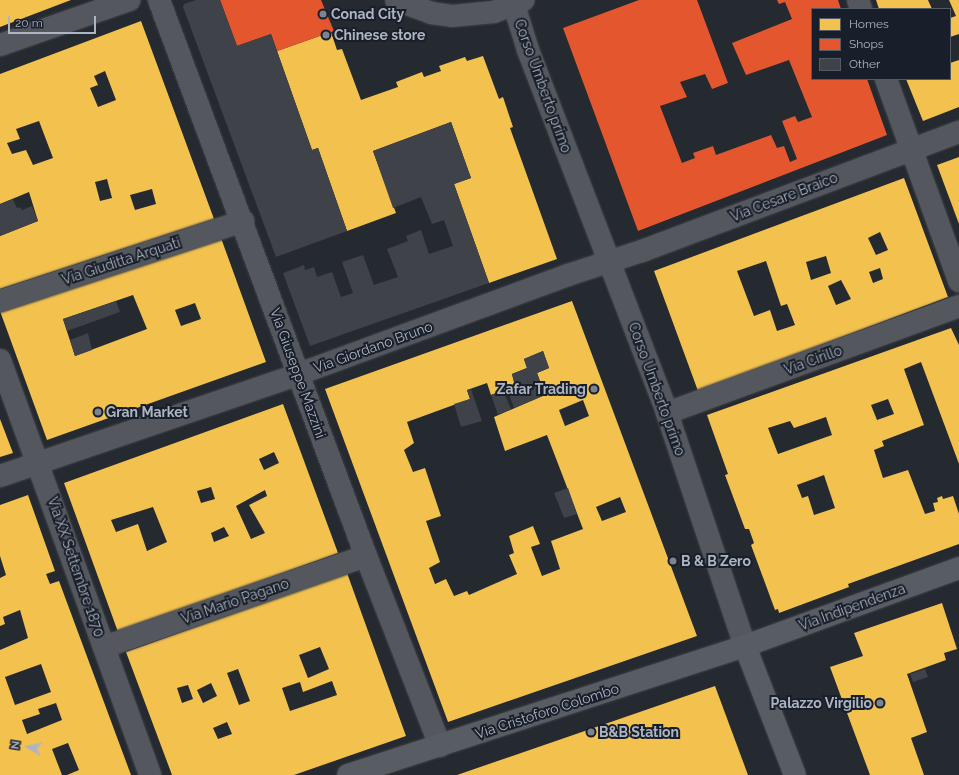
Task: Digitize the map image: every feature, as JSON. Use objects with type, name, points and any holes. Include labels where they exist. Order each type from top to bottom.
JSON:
[{"type":"street","points":[[0,45],[129,0]]},
{"type":"street","name":"Via Giuseppe Mazzini","points":[[159,0],[243,221],[366,556],[440,746]]},
{"type":"street","points":[[396,0],[431,13],[452,16],[485,13],[519,3]]},
{"type":"street","name":"Corso Umberto primo","points":[[519,3],[528,50],[667,413],[745,646],[794,775]]},
{"type":"street","points":[[886,80],[959,281]]},
{"type":"street","name":"Via Cesare Braico","points":[[610,262],[959,132]]},
{"type":"street","name":"Via Giuditta Arquati","points":[[0,301],[243,221]]},
{"type":"street","name":"Via Giordano Bruno","points":[[0,476],[299,374],[610,262]]},
{"type":"street","name":"Via Cirillo","points":[[667,413],[959,306]]},
{"type":"street","name":"Via XX Settembre 1870","points":[[0,360],[150,775]]},
{"type":"street","name":"Via Mario Pagano","points":[[104,647],[366,556]]},
{"type":"street","name":"Via Indipendenza","points":[[745,646],[959,568]]},
{"type":"street","name":"Via Cristoforo Colombo","points":[[348,775],[745,646]]},
{"type":"building: Homes","points":[[0,0],[71,0],[0,27]]},
{"type":"building: Homes","points":[[876,0],[928,0],[932,8],[879,8]]},
{"type":"building: Homes","points":[[949,0],[959,0],[959,34],[951,37],[951,18],[956,16]]},
{"type":"building: Homes","points":[[141,21],[214,219],[0,289],[0,236],[38,221],[29,192],[0,204],[0,74]],"holes":[[[105,71],[116,100],[98,107],[90,88],[98,85],[94,76]],[[39,121],[53,158],[33,165],[26,150],[12,154],[7,143],[20,139],[16,129]],[[107,179],[112,198],[100,201],[95,182]],[[152,189],[156,204],[135,210],[130,195]]]},
{"type":"building: Homes","points":[[331,32],[337,50],[342,49],[361,100],[398,87],[396,82],[422,72],[424,77],[441,71],[439,66],[465,57],[467,61],[483,56],[499,99],[503,97],[513,127],[510,128],[557,259],[489,283],[454,184],[471,178],[451,122],[373,151],[396,213],[347,231],[318,148],[312,150],[277,51]]},
{"type":"building: Homes","points":[[959,60],[959,107],[923,121],[906,80],[951,80],[951,63]]},
{"type":"building: Homes","points":[[959,157],[959,224],[937,165]]},
{"type":"building: Homes","points":[[904,178],[948,297],[698,391],[654,271]],"holes":[[[880,232],[888,250],[876,255],[868,238]],[[826,256],[831,273],[811,280],[806,262]],[[766,261],[781,306],[787,304],[795,325],[777,331],[770,310],[754,316],[737,271]],[[880,268],[883,279],[873,283],[869,272]],[[841,280],[851,299],[836,305],[828,286]]]},
{"type":"building: Homes","points":[[221,238],[266,362],[47,440],[0,311]],"holes":[[[133,295],[147,329],[75,356],[63,319]],[[195,303],[201,319],[181,326],[175,310]]]},
{"type":"building: Homes","points":[[572,301],[697,636],[448,722],[325,389]],"holes":[[[543,351],[549,368],[537,373],[545,395],[494,417],[505,451],[547,435],[583,529],[551,541],[560,569],[542,576],[531,547],[540,544],[533,526],[509,536],[514,553],[509,555],[517,574],[469,595],[467,591],[454,596],[446,579],[435,584],[429,568],[440,562],[426,521],[441,516],[425,468],[413,472],[404,450],[414,443],[407,422],[470,399],[467,390],[487,383],[491,395],[515,386],[512,374],[527,368],[524,359]],[[583,400],[589,416],[565,426],[559,410]],[[620,497],[626,512],[602,521],[596,507]]]},
{"type":"building: Homes","points":[[951,328],[959,345],[959,464],[921,362],[904,369],[924,425],[882,441],[884,446],[874,450],[883,478],[908,470],[925,514],[935,511],[933,503],[938,502],[937,498],[942,496],[943,499],[953,496],[959,514],[959,544],[848,584],[849,587],[779,613],[778,609],[775,610],[751,545],[754,543],[749,529],[745,529],[725,475],[728,474],[707,415]],"holes":[[[888,399],[894,414],[877,420],[871,405]],[[826,417],[832,435],[778,454],[768,428],[790,421],[794,428]],[[824,475],[835,508],[814,515],[808,496],[802,498],[797,485]]]},
{"type":"building: Homes","points":[[283,404],[338,553],[118,632],[64,483]],"holes":[[[274,452],[279,463],[264,470],[259,459]],[[211,487],[215,499],[201,503],[197,491]],[[265,490],[267,496],[249,505],[265,533],[251,539],[236,506]],[[153,507],[167,542],[147,551],[138,524],[116,532],[111,520]],[[224,527],[229,536],[214,542],[211,533]]]},
{"type":"building: Homes","points":[[0,419],[13,453],[0,457]]},
{"type":"building: Homes","points":[[28,495],[55,571],[46,574],[50,584],[59,581],[131,775],[67,775],[79,770],[68,743],[52,749],[62,775],[0,775],[0,650],[28,638],[20,610],[3,617],[5,624],[0,626],[0,578],[6,575],[0,556],[0,505]],"holes":[[[41,664],[51,692],[15,705],[5,677]],[[56,703],[62,720],[27,734],[22,720],[40,714],[38,709]]]},
{"type":"building: Homes","points":[[347,573],[406,736],[294,775],[172,775],[126,652]],"holes":[[[320,647],[329,669],[308,678],[299,655]],[[238,669],[250,701],[239,705],[227,673]],[[332,681],[337,695],[290,711],[282,688],[300,682],[303,692]],[[211,683],[217,696],[203,703],[197,690]],[[188,685],[193,699],[182,703],[177,688]],[[227,722],[232,734],[218,739],[213,728]]]},
{"type":"building: Homes","name":"Palazzo Virgilio","points":[[942,603],[957,649],[944,653],[946,660],[907,674],[927,732],[911,738],[924,775],[870,775],[830,667],[863,656],[854,633]]},
{"type":"building: Homes","points":[[715,686],[748,775],[457,775]]},
{"type":"building: Shops","points":[[220,0],[321,0],[334,31],[277,51],[271,34],[237,46]]},
{"type":"building: Shops","points":[[639,0],[697,0],[728,83],[712,89],[705,74],[680,82],[687,97],[660,106],[682,163],[695,158],[693,153],[713,146],[716,155],[771,135],[777,148],[784,146],[790,162],[797,159],[782,121],[795,116],[798,122],[812,117],[789,60],[746,75],[732,43],[792,19],[785,2],[779,4],[777,0],[838,0],[841,8],[811,8],[811,80],[867,80],[887,135],[638,231],[563,28]]},
{"type":"building: Other","points":[[196,0],[220,0],[237,46],[271,34],[312,150],[318,148],[347,231],[276,257],[183,7],[184,4]]},
{"type":"building: Other","points":[[451,122],[471,178],[454,184],[489,283],[310,346],[283,273],[304,265],[305,270],[314,267],[317,277],[332,272],[341,297],[353,293],[342,262],[363,255],[374,285],[398,277],[387,249],[408,241],[406,236],[421,230],[429,254],[453,246],[444,220],[432,224],[421,197],[393,208],[373,151]]},
{"type":"building: Other","points":[[13,199],[17,208],[20,207],[22,210],[32,206],[38,221],[0,236],[0,204]]},
{"type":"building: Other","points":[[116,301],[120,312],[67,331],[63,319]]},
{"type":"building: Other","points":[[88,333],[92,350],[75,356],[70,340]]},
{"type":"building: Other","points":[[543,351],[549,368],[537,373],[545,395],[514,408],[507,389],[515,386],[512,374],[527,368],[524,359]]},
{"type":"building: Other","points":[[471,389],[482,421],[461,427],[454,404],[470,399],[467,390]]},
{"type":"building: Other","points":[[503,390],[511,409],[498,415],[491,395]]},
{"type":"building: Other","points":[[568,488],[577,514],[564,518],[554,493]]},
{"type":"building: Other","points":[[925,669],[928,677],[913,682],[910,674]]},
{"type":"place","name":"Conad City","points":[[323,14]]},
{"type":"place","name":"Chinese store","points":[[326,35]]},
{"type":"place","name":"Zafar Trading","points":[[594,389]]},
{"type":"place","name":"Gran Market","points":[[98,412]]},
{"type":"place","name":"B & B Zero","points":[[673,561]]},
{"type":"place","name":"Palazzo Virgilio","points":[[880,703]]},
{"type":"place","name":"B&B Station","points":[[591,732]]}]
